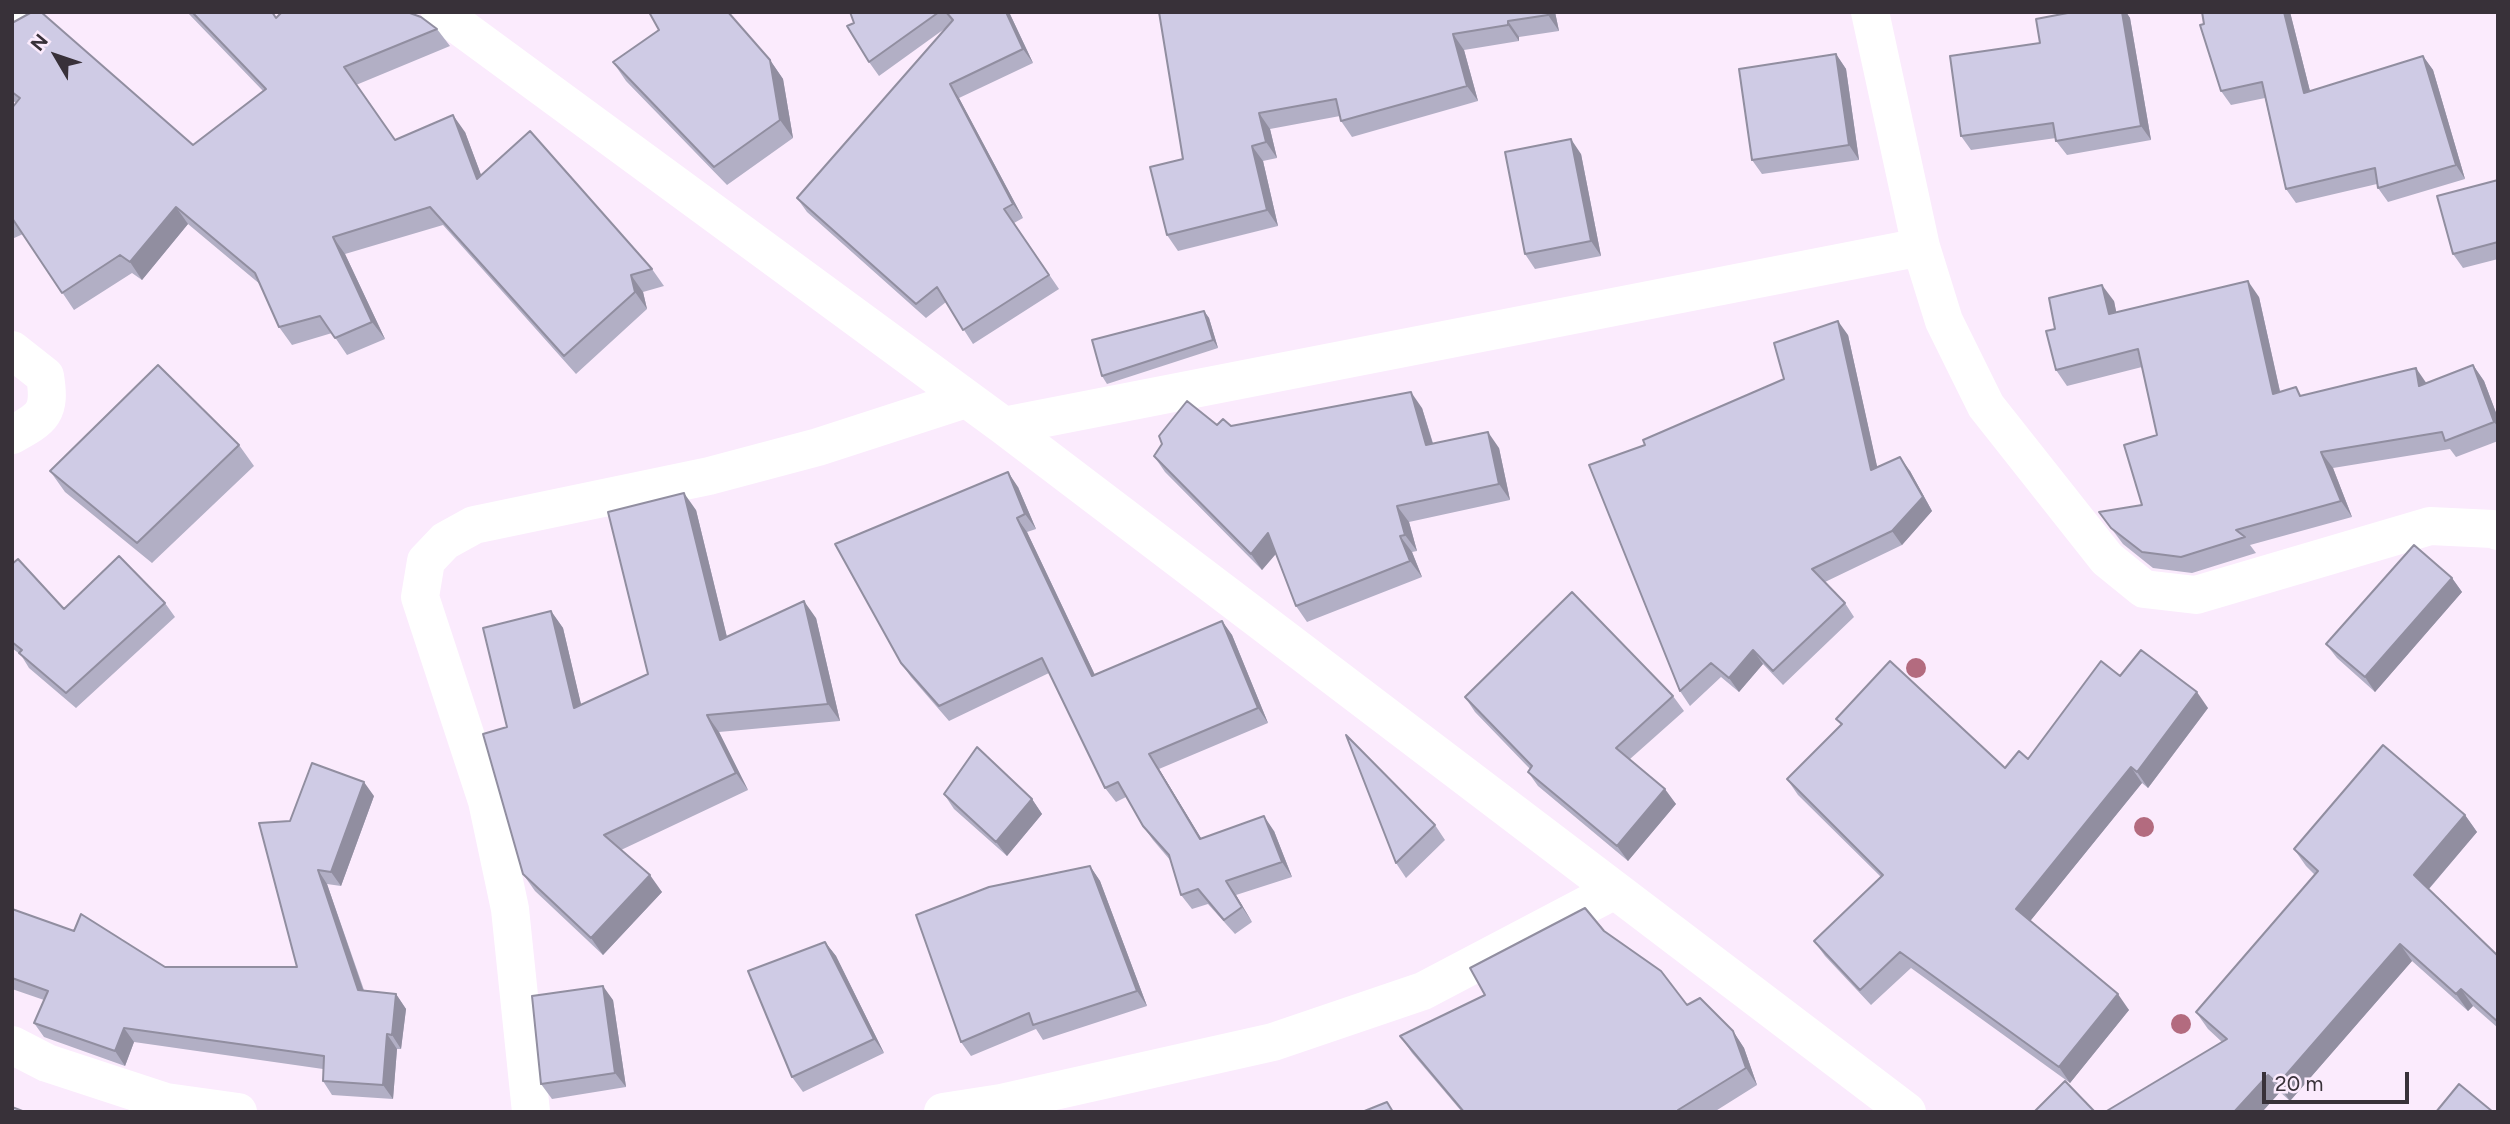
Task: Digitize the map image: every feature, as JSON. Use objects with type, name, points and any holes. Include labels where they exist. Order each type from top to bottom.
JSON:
[{"type":"street","points":[[440,12],[1004,426],[1903,1111]]},
{"type":"street","points":[[1870,12],[1921,247],[1944,321],[1986,406],[2106,559],[2144,589],[2196,595],[2430,526],[2493,528],[2498,531]]},
{"type":"street","points":[[1004,426],[1921,247]]},
{"type":"street","points":[[12,351],[45,376],[48,398],[39,420],[12,435]]},
{"type":"street","points":[[531,1112],[510,909],[487,801],[420,597],[426,561],[445,541],[474,525],[709,476],[818,447],[966,399]]},
{"type":"street","points":[[943,1112],[1001,1103],[1273,1042],[1423,991],[1615,890]]},
{"type":"street","points":[[12,1045],[47,1063],[166,1102],[238,1112]]},
{"type":"building","points":[[32,12],[41,12],[193,145],[266,89],[192,12],[272,12],[276,18],[282,12],[407,12],[421,17],[437,29],[344,67],[395,140],[453,115],[477,179],[530,131],[652,269],[631,275],[635,292],[564,356],[430,207],[333,237],[372,322],[335,338],[320,316],[279,327],[255,273],[176,207],[130,262],[120,255],[62,293],[12,218],[12,108],[20,98],[12,92],[12,23]]},
{"type":"building","points":[[649,12],[728,12],[770,60],[780,120],[714,167],[613,62],[659,30]]},
{"type":"building","points":[[850,12],[939,12],[869,62],[847,26],[854,23]]},
{"type":"building","points":[[946,12],[1006,12],[1023,49],[950,84],[1013,204],[1004,209],[1049,275],[963,330],[937,287],[916,304],[797,198],[953,20]]},
{"type":"building","points":[[1159,12],[1547,12],[1548,15],[1453,34],[1467,86],[1341,121],[1336,99],[1259,113],[1266,142],[1252,146],[1267,210],[1167,235],[1150,167],[1183,159]]},
{"type":"building","points":[[2073,12],[2122,12],[2141,126],[2056,141],[2053,123],[1961,136],[1950,56],[2040,43],[2036,19]]},
{"type":"building","points":[[2202,12],[2284,12],[2304,93],[2423,56],[2456,165],[2378,188],[2375,168],[2286,189],[2262,82],[2221,91],[2200,25],[2204,24]]},
{"type":"building","points":[[1836,54],[1849,145],[1752,160],[1739,69]]},
{"type":"building","points":[[1571,139],[1591,241],[1525,254],[1505,152]]},
{"type":"building","points":[[2498,180],[2498,242],[2453,254],[2437,196]]},
{"type":"building","points":[[2248,281],[2273,394],[2296,387],[2300,396],[2416,368],[2419,386],[2473,365],[2494,422],[2445,441],[2442,432],[2321,452],[2341,501],[2236,530],[2245,537],[2181,557],[2142,552],[2111,528],[2099,512],[2142,505],[2124,445],[2157,435],[2138,349],[2056,370],[2046,331],[2055,329],[2049,298],[2102,285],[2109,314]]},
{"type":"building","points":[[1204,311],[1213,340],[1102,376],[1092,340]]},
{"type":"building","points":[[1838,321],[1871,470],[1900,457],[1923,497],[1892,531],[1812,569],[1845,603],[1773,671],[1753,650],[1729,678],[1711,663],[1680,691],[1589,465],[1645,445],[1643,440],[1784,379],[1774,343]]},
{"type":"building","points":[[158,365],[239,445],[137,543],[50,471]]},
{"type":"building","points":[[1411,392],[1426,445],[1488,432],[1499,484],[1397,506],[1405,535],[1400,536],[1410,561],[1296,606],[1268,533],[1251,554],[1154,456],[1162,444],[1159,436],[1187,401],[1217,425],[1223,419],[1231,426]]},
{"type":"building","points":[[1008,472],[1025,514],[1017,518],[1092,676],[1222,621],[1258,708],[1149,754],[1200,839],[1264,816],[1282,862],[1226,881],[1242,907],[1224,920],[1198,889],[1181,895],[1169,855],[1143,826],[1118,782],[1105,788],[1042,658],[939,706],[901,663],[835,544]]},
{"type":"building","points":[[684,493],[720,640],[804,601],[828,704],[707,715],[736,773],[604,835],[650,875],[591,938],[523,874],[483,734],[507,727],[483,628],[551,611],[574,708],[648,674],[608,512]]},
{"type":"building","points":[[2414,545],[2452,578],[2365,677],[2326,644]]},
{"type":"building","points":[[119,556],[165,603],[66,693],[19,653],[22,650],[12,642],[12,564],[18,559],[64,609]]},
{"type":"building","points":[[1572,592],[1673,696],[1616,748],[1665,789],[1617,846],[1528,772],[1532,766],[1465,697]]},
{"type":"building","points":[[2141,650],[2197,692],[2137,772],[2131,767],[2016,909],[2118,994],[2059,1067],[1900,952],[1860,990],[1814,941],[1883,875],[1787,779],[1842,724],[1836,719],[1890,661],[2005,768],[2019,751],[2028,759],[2101,661],[2120,676]]},
{"type":"building","points":[[1346,735],[1435,825],[1396,863]]},
{"type":"building","points":[[2383,745],[2465,815],[2414,875],[2498,956],[2498,1022],[2461,989],[2456,994],[2400,944],[2278,1084],[2268,1075],[2234,1112],[2105,1112],[2227,1039],[2196,1012],[2318,871],[2294,849]]},
{"type":"building","points":[[977,747],[1032,799],[996,842],[944,794]]},
{"type":"building","points":[[312,763],[364,782],[331,872],[318,870],[358,990],[396,994],[392,1035],[387,1034],[383,1085],[323,1081],[324,1056],[124,1028],[115,1051],[34,1023],[48,991],[12,978],[12,909],[74,931],[81,914],[165,967],[297,967],[259,823],[290,821]]},
{"type":"building","points":[[1090,866],[1137,991],[1033,1025],[1029,1013],[961,1042],[916,915],[989,887]]},
{"type":"building","points":[[1585,908],[1604,931],[1661,971],[1687,1005],[1700,998],[1733,1031],[1746,1068],[1678,1110],[1680,1112],[1464,1112],[1400,1036],[1485,995],[1470,968]]},
{"type":"building","points":[[825,942],[874,1039],[792,1077],[748,971]]},
{"type":"building","points":[[603,986],[615,1073],[541,1084],[532,996]]},
{"type":"building","points":[[2065,1081],[2095,1112],[2034,1112]]},
{"type":"building","points":[[2459,1084],[2493,1112],[2436,1112]]},
{"type":"building","points":[[1387,1102],[1393,1112],[1362,1112]]},
{"type":"building","points":[[12,1107],[25,1112],[12,1112]]}]
